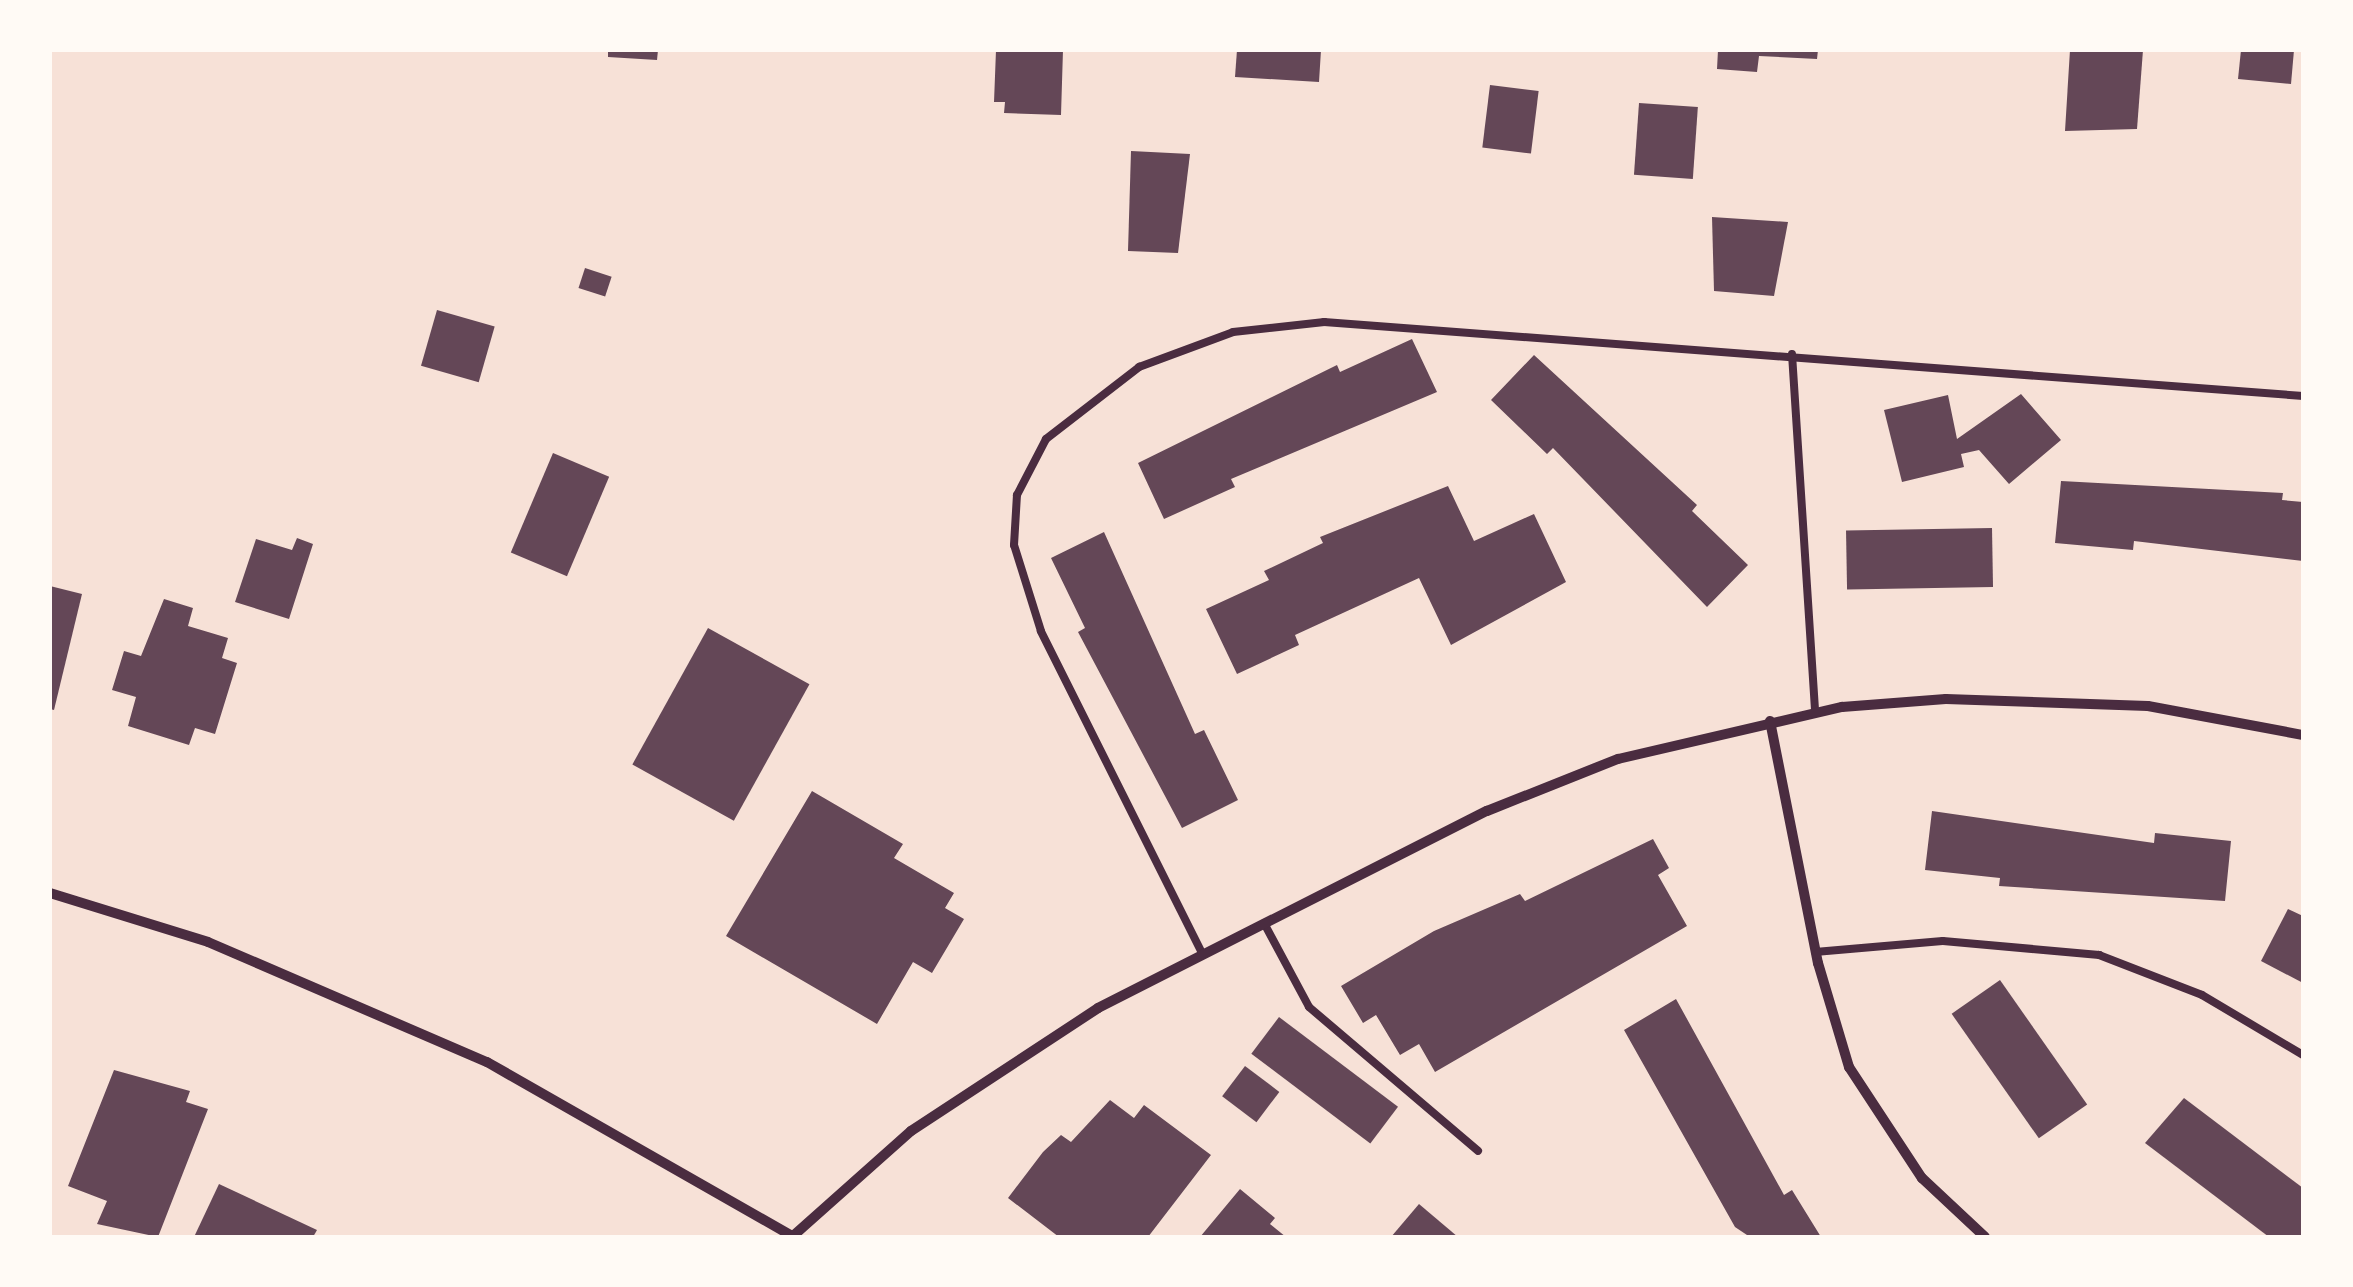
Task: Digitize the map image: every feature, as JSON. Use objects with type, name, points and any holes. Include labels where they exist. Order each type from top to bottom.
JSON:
[{"type":"street","points":[[50,893],[208,942],[487,1062],[793,1236],[848,1180],[991,1072],[1202,953],[1577,773],[1770,721],[1918,700],[2077,701],[2303,736]]},
{"type":"street","points":[[1770,721],[1815,952],[1862,1092],[1922,1178],[1986,1237]]},
{"type":"lane","points":[[1202,953],[1016,569],[1018,495],[1058,424],[1139,366],[1267,325],[1792,354],[2303,396]]},
{"type":"lane","points":[[1792,354],[1815,712]]},
{"type":"lane","points":[[1264,923],[1309,1007],[1478,1151]]},
{"type":"lane","points":[[1815,952],[1943,940],[2099,955],[2202,995],[2303,1055]]},
{"type":"building","points":[[608,50],[658,50],[657,60],[608,57]]},
{"type":"building","points":[[996,50],[1063,50],[1061,115],[1004,113],[1005,102],[994,102]]},
{"type":"building","points":[[1237,50],[1321,50],[1319,82],[1235,77]]},
{"type":"building","points":[[1718,50],[1818,50],[1817,59],[1759,56],[1757,72],[1717,69]]},
{"type":"building","points":[[2070,50],[2143,50],[2137,129],[2065,131]]},
{"type":"building","points":[[2241,50],[2294,50],[2291,84],[2238,79]]},
{"type":"building","points":[[1490,85],[1539,91],[1531,154],[1482,148]]},
{"type":"building","points":[[1639,103],[1698,107],[1693,179],[1634,175]]},
{"type":"building","points":[[1131,151],[1190,154],[1178,253],[1128,251]]},
{"type":"building","points":[[1712,217],[1788,222],[1774,296],[1714,291]]},
{"type":"building","points":[[585,268],[612,277],[605,297],[579,288]]},
{"type":"building","points":[[437,310],[495,327],[479,382],[421,366]]},
{"type":"building","points":[[1412,339],[1437,392],[1231,479],[1235,487],[1164,519],[1138,463],[1337,365],[1340,372]]},
{"type":"building","points":[[1534,355],[1697,505],[1692,511],[1748,565],[1707,607],[1553,448],[1547,454],[1491,400]]},
{"type":"building","points":[[2021,394],[2061,440],[2009,484],[1979,450],[1961,454],[1964,467],[1902,482],[1884,410],[1948,395],[1957,439]]},
{"type":"building","points":[[553,453],[609,477],[567,576],[511,552]]},
{"type":"building","points":[[2061,481],[2283,493],[2282,500],[2303,502],[2303,561],[2134,541],[2133,550],[2055,543]]},
{"type":"building","points":[[1448,486],[1474,541],[1534,514],[1566,582],[1451,645],[1419,578],[1295,635],[1299,645],[1237,674],[1206,609],[1269,580],[1264,571],[1323,543],[1320,537]]},
{"type":"building","points":[[1992,528],[1993,587],[1847,590],[1846,531]]},
{"type":"building","points":[[1104,532],[1195,734],[1204,730],[1238,800],[1182,828],[1078,632],[1085,628],[1051,558]]},
{"type":"building","points":[[297,538],[313,544],[289,619],[235,602],[256,539],[292,550]]},
{"type":"building","points":[[50,586],[82,594],[54,710],[50,709]]},
{"type":"building","points":[[164,599],[193,608],[188,626],[228,638],[222,658],[237,663],[215,734],[195,728],[189,745],[128,726],[136,697],[112,690],[124,651],[141,656]]},
{"type":"building","points":[[708,628],[809,684],[734,821],[632,764]]},
{"type":"building","points":[[812,791],[903,844],[894,858],[954,893],[945,908],[964,919],[932,973],[913,962],[877,1024],[726,936]]},
{"type":"building","points":[[1932,811],[2154,843],[2155,833],[2231,841],[2225,901],[1999,886],[2000,878],[1925,870]]},
{"type":"building","points":[[1653,839],[1669,868],[1658,875],[1687,926],[1435,1072],[1419,1044],[1400,1055],[1376,1015],[1363,1023],[1341,986],[1434,931],[1520,894],[1525,901]]},
{"type":"building","points":[[2288,909],[2303,916],[2303,983],[2261,961]]},
{"type":"building","points":[[2000,980],[2087,1105],[2039,1138],[1952,1014]]},
{"type":"building","points":[[1676,999],[1784,1195],[1792,1190],[1821,1237],[1750,1237],[1735,1227],[1624,1030]]},
{"type":"building","points":[[1279,1017],[1398,1107],[1370,1143],[1251,1054]]},
{"type":"building","points":[[1245,1066],[1279,1092],[1256,1122],[1222,1096]]},
{"type":"building","points":[[114,1070],[190,1091],[186,1102],[208,1109],[158,1237],[97,1224],[107,1201],[68,1186]]},
{"type":"building","points":[[2184,1098],[2303,1188],[2303,1237],[2269,1237],[2145,1143]]},
{"type":"building","points":[[1110,1100],[1134,1118],[1144,1105],[1211,1155],[1148,1237],[1059,1237],[1008,1198],[1043,1152],[1061,1135],[1071,1142]]},
{"type":"building","points":[[219,1184],[317,1230],[313,1237],[194,1237]]},
{"type":"building","points":[[1240,1189],[1275,1218],[1270,1224],[1286,1237],[1200,1237]]},
{"type":"building","points":[[1419,1204],[1458,1237],[1391,1237]]}]
